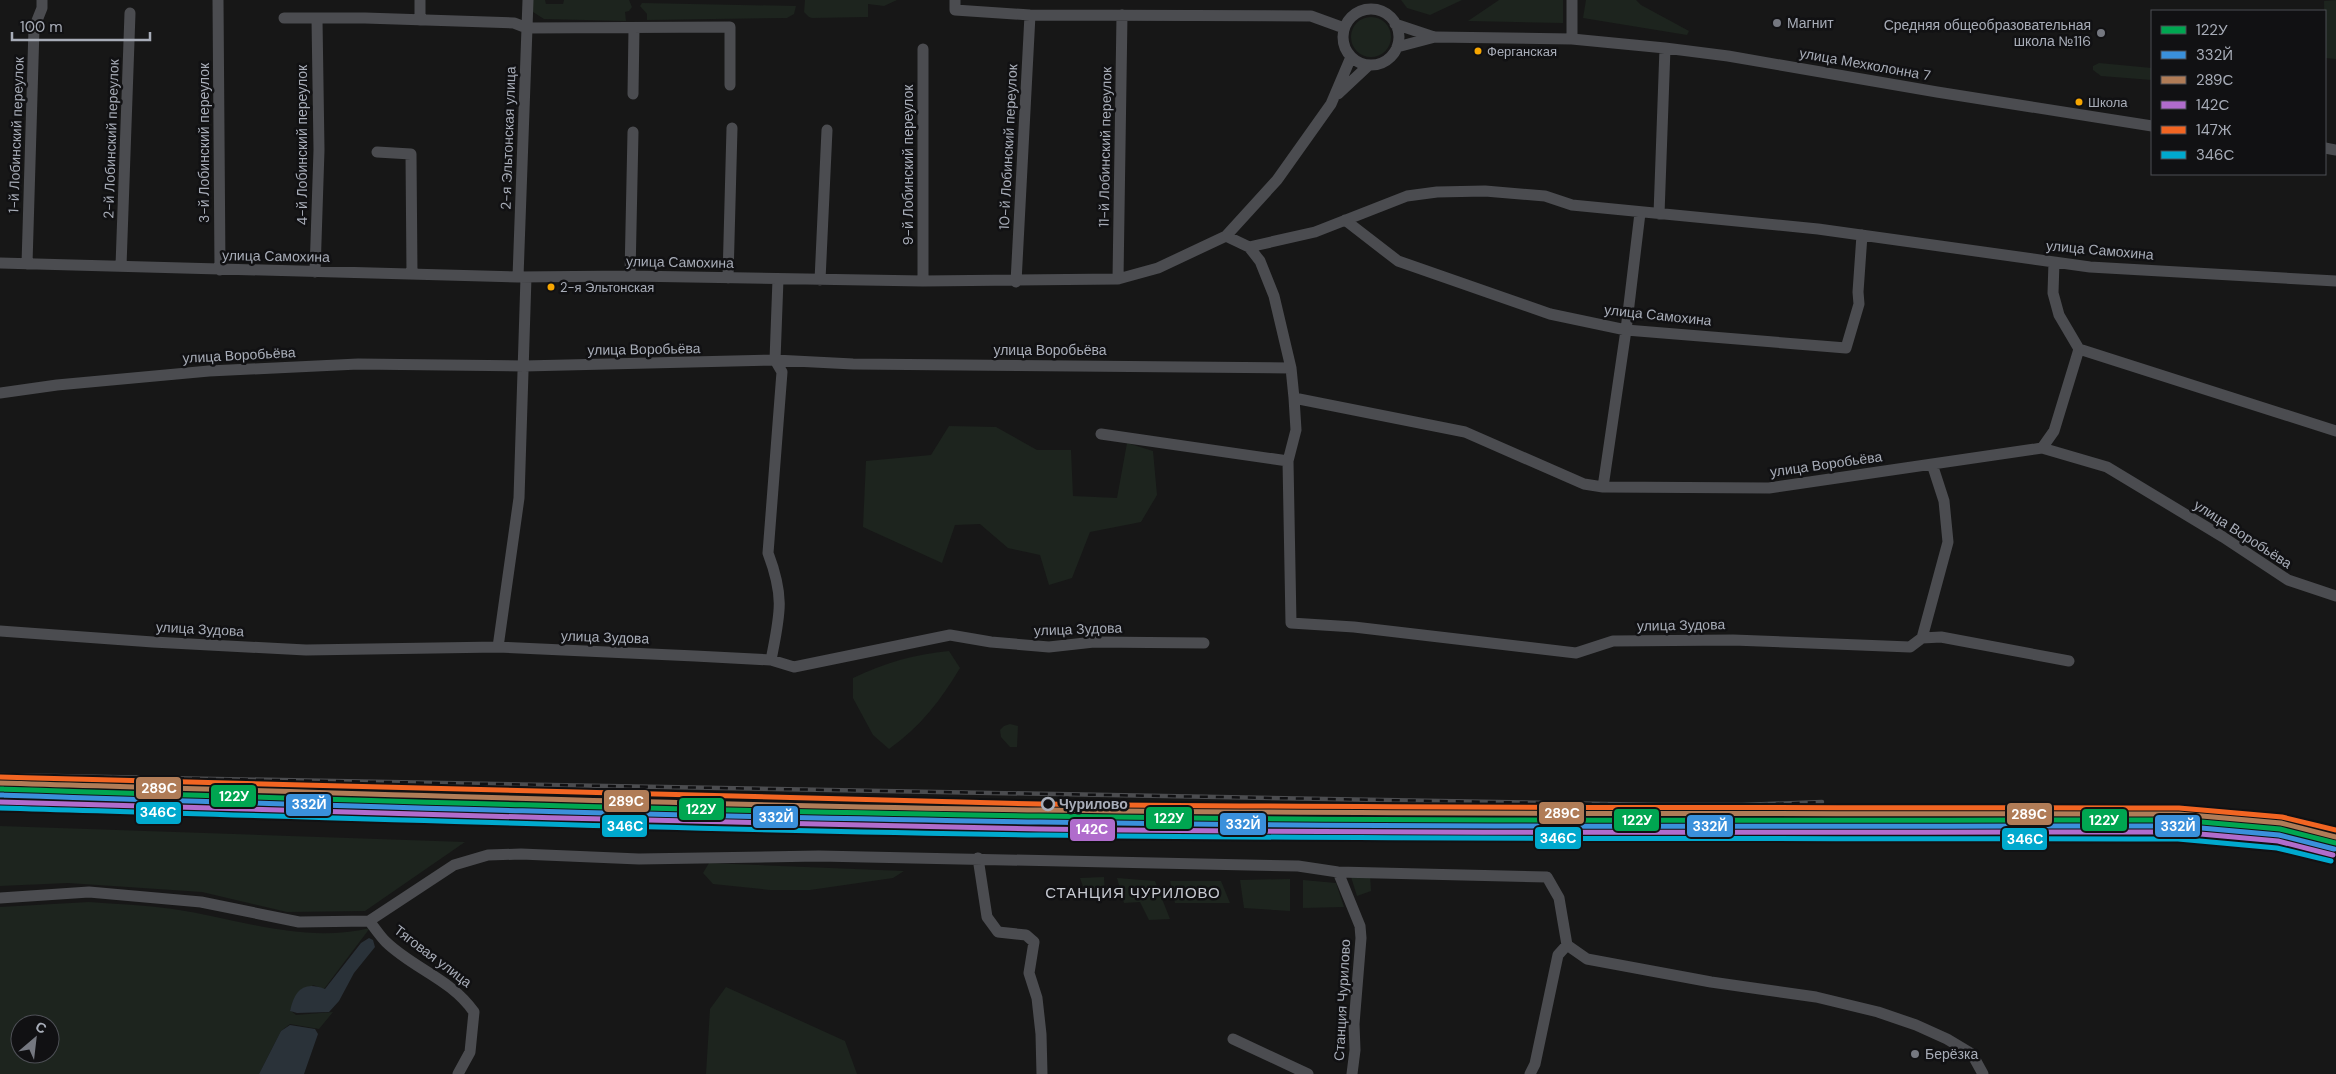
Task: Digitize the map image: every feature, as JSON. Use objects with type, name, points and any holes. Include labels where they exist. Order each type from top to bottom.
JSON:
[{"type":"street","name":"3-й Лобинский переулок","points":[[218,0],[220,270]]},
{"type":"street","points":[[420,0],[420,20]]},
{"type":"street","name":"2-я Эльтонская улица","points":[[498,647],[519,498],[524,366],[522,277],[528,0]]},
{"type":"street","points":[[1572,0],[1572,38]]},
{"type":"street","name":"1-й Лобинский переулок","points":[[27,264],[34,28],[42,4]]},
{"type":"street","points":[[956,5],[1030,14],[1311,16],[1347,23]]},
{"type":"street","points":[[1362,6],[1371,9],[1380,6],[1396,24],[1399,36],[1397,47],[1394,53],[1383,62],[1369,65],[1360,63],[1351,58],[1344,44],[1347,23],[1362,6]]},
{"type":"street","name":"2-й Лобинский переулок","points":[[121,266],[130,13]]},
{"type":"street","name":"10-й Лобинский переулок","points":[[1016,282],[1030,14]]},
{"type":"street","name":"11-й Лобинский переулок","points":[[1118,279],[1122,15]]},
{"type":"street","points":[[284,18],[420,20],[514,24],[527,28],[730,27],[730,84]]},
{"type":"street","name":"4-й Лобинский переулок","points":[[315,272],[319,150],[317,19]]},
{"type":"street","points":[[1396,24],[1435,37]]},
{"type":"street","points":[[633,94],[634,28]]},
{"type":"street","points":[[1397,47],[1435,37]]},
{"type":"street","name":"улица Мехколонна 7","points":[[1435,37],[1572,38],[1665,48],[1728,56],[1936,92],[2151,126]]},
{"type":"street","points":[[1659,214],[1665,48]]},
{"type":"street","name":"9-й Лобинский переулок","points":[[923,49],[923,281]]},
{"type":"street","points":[[1335,97],[1351,58]]},
{"type":"street","points":[[1101,434],[1288,461],[1296,430],[1294,398],[1291,368],[1274,296],[1260,260],[1249,247],[1226,236],[1277,180],[1335,97],[1369,65]]},
{"type":"street","points":[[728,278],[732,128]]},
{"type":"street","points":[[820,280],[827,130]]},
{"type":"street","points":[[630,276],[633,132]]},
{"type":"street","points":[[376,152],[411,154],[412,274]]},
{"type":"street","name":"улица Самохина","points":[[1249,247],[1315,232],[1407,196],[1437,192],[1485,191],[1545,196],[1572,205],[1818,229],[2090,267],[2336,281]]},
{"type":"street","points":[[1603,487],[1626,330],[1640,212]]},
{"type":"street","name":"улица Самохина","points":[[1345,220],[1398,261],[1550,314],[1626,330],[1846,348],[1859,304],[1858,292],[1862,236]]},
{"type":"street","name":"улица Самохина","points":[[0,263],[522,277],[630,276],[1016,282],[1118,279],[1158,268],[1226,236]]},
{"type":"street","points":[[2054,262],[2053,293],[2059,315],[2079,349],[2336,431]]},
{"type":"street","points":[[771,660],[780,613],[778,581],[768,554],[782,372],[774,360],[778,279]]},
{"type":"street","points":[[2042,448],[2054,430],[2079,349]]},
{"type":"street","name":"улица Воробьёва","points":[[0,393],[57,385],[209,370],[358,364],[524,366],[774,360],[853,364],[1291,368]]},
{"type":"street","name":"улица Воробьёва","points":[[1294,398],[1465,432],[1584,484],[1603,487],[1769,488],[2042,448],[2107,467],[2223,537],[2288,580],[2336,596]]},
{"type":"street","name":"улица Зудова","points":[[1288,461],[1291,623],[1354,627],[1576,653],[1613,641],[1733,640],[1910,647],[1922,638],[1941,637],[2069,661]]},
{"type":"street","points":[[1922,638],[1948,542],[1944,501],[1932,464]]},
{"type":"street","name":"улица Зудова","points":[[0,631],[306,650],[498,647],[771,660],[794,667],[950,635],[991,642],[1049,647],[1094,642],[1204,643]]},
{"type":"street","points":[[0,898],[89,892],[201,902],[299,922],[369,921],[454,865],[469,858],[488,855],[521,854],[639,859],[819,856],[978,858],[1298,866],[1338,872],[1547,877],[1559,898],[1567,944],[1588,959],[1711,982],[1816,997],[1878,1012],[1916,1025],[1964,1049],[1975,1059],[1983,1074]]},
{"type":"street","points":[[978,858],[987,917],[998,932],[1026,935],[1034,942],[1029,973],[1037,998],[1041,1034],[1042,1074]]},
{"type":"street","name":"Станция Чурилово","points":[[1338,872],[1360,926],[1361,938],[1352,1074]]},
{"type":"street","name":"Тяговая улица","points":[[369,921],[386,942],[457,992],[474,1012],[470,1052],[458,1074]]},
{"type":"street","points":[[1530,1074],[1535,1064],[1558,955],[1567,944]]},
{"type":"street","points":[[1233,1039],[1308,1074]]},
{"type":"shaded area","points":[[533,0],[545,0],[546,4],[563,4],[564,0],[629,0],[632,7],[629,11],[625,12],[626,21],[544,19],[533,12]]},
{"type":"shaded area","points":[[805,0],[897,0],[884,6],[868,4],[868,17],[812,18],[804,12]]},
{"type":"shaded area","points":[[1401,0],[1462,0],[1430,15],[1407,8]]},
{"type":"shaded area","points":[[1499,0],[1563,0],[1563,23],[1468,21]]},
{"type":"shaded area","points":[[1586,0],[1636,0],[1641,5],[1689,31],[1687,35],[1583,18]]},
{"type":"shaded area","points":[[2336,0],[2336,59],[2326,58],[2326,10],[2324,10],[2324,1]]},
{"type":"shaded area","points":[[642,3],[796,6],[794,14],[787,18],[647,20],[647,14],[640,6]]},
{"type":"shaded area","points":[[1375,17],[1382,20],[1388,26],[1391,37],[1390,45],[1382,54],[1375,57],[1367,57],[1360,54],[1352,45],[1351,33],[1354,26],[1363,18]]},
{"type":"shaded area","points":[[2099,63],[2151,68],[2151,80],[2101,76],[2093,70],[2093,66]]},
{"type":"shaded area","points":[[949,426],[996,427],[1037,450],[1071,450],[1073,496],[1117,498],[1127,443],[1153,451],[1157,495],[1141,522],[1090,532],[1072,578],[1049,585],[1040,555],[1008,548],[980,524],[955,525],[942,563],[863,527],[866,461],[931,455]]},
{"type":"shaded area","points":[[949,651],[960,668],[929,712],[911,732],[889,749],[873,735],[853,698],[853,678],[900,660],[924,654]]},
{"type":"shaded area","points":[[1010,724],[1018,726],[1017,747],[1010,747],[1001,737],[1000,730]]},
{"type":"shaded area","points":[[0,826],[465,842],[365,911],[287,912],[202,892],[68,883],[0,886]]},
{"type":"shaded area","points":[[709,863],[904,871],[893,878],[810,890],[770,890],[713,884],[703,873]]},
{"type":"shaded area","points":[[1370,874],[1371,891],[1357,896],[1351,877]]},
{"type":"shaded area","points":[[1104,877],[1105,895],[1086,895],[1080,878]]},
{"type":"shaded area","points":[[1117,878],[1155,881],[1170,919],[1149,920],[1140,902],[1124,903]]},
{"type":"shaded area","points":[[1290,879],[1290,911],[1244,908],[1240,880]]},
{"type":"shaded area","points":[[1303,880],[1336,883],[1344,907],[1303,908]]},
{"type":"shaded area","points":[[1170,881],[1221,881],[1230,903],[1175,903]]},
{"type":"shaded area","points":[[89,902],[173,909],[296,932],[345,932],[370,928],[324,989],[313,985],[290,1010],[296,1015],[333,1012],[319,1029],[290,1024],[281,1031],[259,1074],[0,1074],[0,907]]},
{"type":"shaded area","points":[[369,938],[373,940],[375,947],[354,973],[339,1001],[329,1012],[297,1013],[290,1011],[294,998],[301,989],[311,986],[325,989],[361,943]]},
{"type":"shaded area","points":[[726,987],[845,1041],[857,1074],[706,1074],[710,1009]]},
{"type":"shaded area","points":[[290,1025],[315,1029],[318,1034],[304,1074],[259,1074],[281,1031]]},
{"type":"railway","points":[[0,775],[1660,805],[1742,805],[1822,802]]},
{"type":"railway","points":[[0,796],[618,815],[1244,826],[2026,828],[2169,826],[2224,829],[2289,839],[2336,853]]},
{"type":"transit line","name":"147Ж","points":[[0,777],[1040,804],[1182,806],[2179,808],[2282,817],[2336,830]]},
{"type":"transit line","name":"289С","points":[[0,783],[650,802],[1040,810],[1182,812],[2179,814],[2281,823],[2336,837]]},
{"type":"transit line","name":"122У","points":[[0,789],[650,808],[1040,816],[1467,820],[2179,820],[2280,829],[2336,843]]},
{"type":"transit line","name":"332Й","points":[[0,795],[650,814],[1040,822],[1467,826],[2179,826],[2279,835],[2334,849]]},
{"type":"transit line","name":"142С","points":[[0,802],[910,827],[1182,831],[2178,832],[2278,841],[2333,855]]},
{"type":"transit line","name":"346С","points":[[0,808],[650,827],[1040,835],[1182,837],[2178,839],[2277,848],[2331,861]]},
{"type":"place","name":"Магнит","points":[[1777,23]]},
{"type":"place","name":"Средняя общеобразовательная школа №116","points":[[2101,33]]},
{"type":"place","name":"Ферганская","points":[[1478,51]]},
{"type":"place","name":"Школа","points":[[2079,102]]},
{"type":"place","name":"2-я Эльтонская","points":[[551,287]]},
{"type":"place","name":"Чурилово","points":[[1048,804]]},
{"type":"place","name":"Берёзка","points":[[1915,1054]]},
{"type":"district","name":"СТАНЦИЯ ЧУРИЛОВО","points":[[1133,893]]}]
